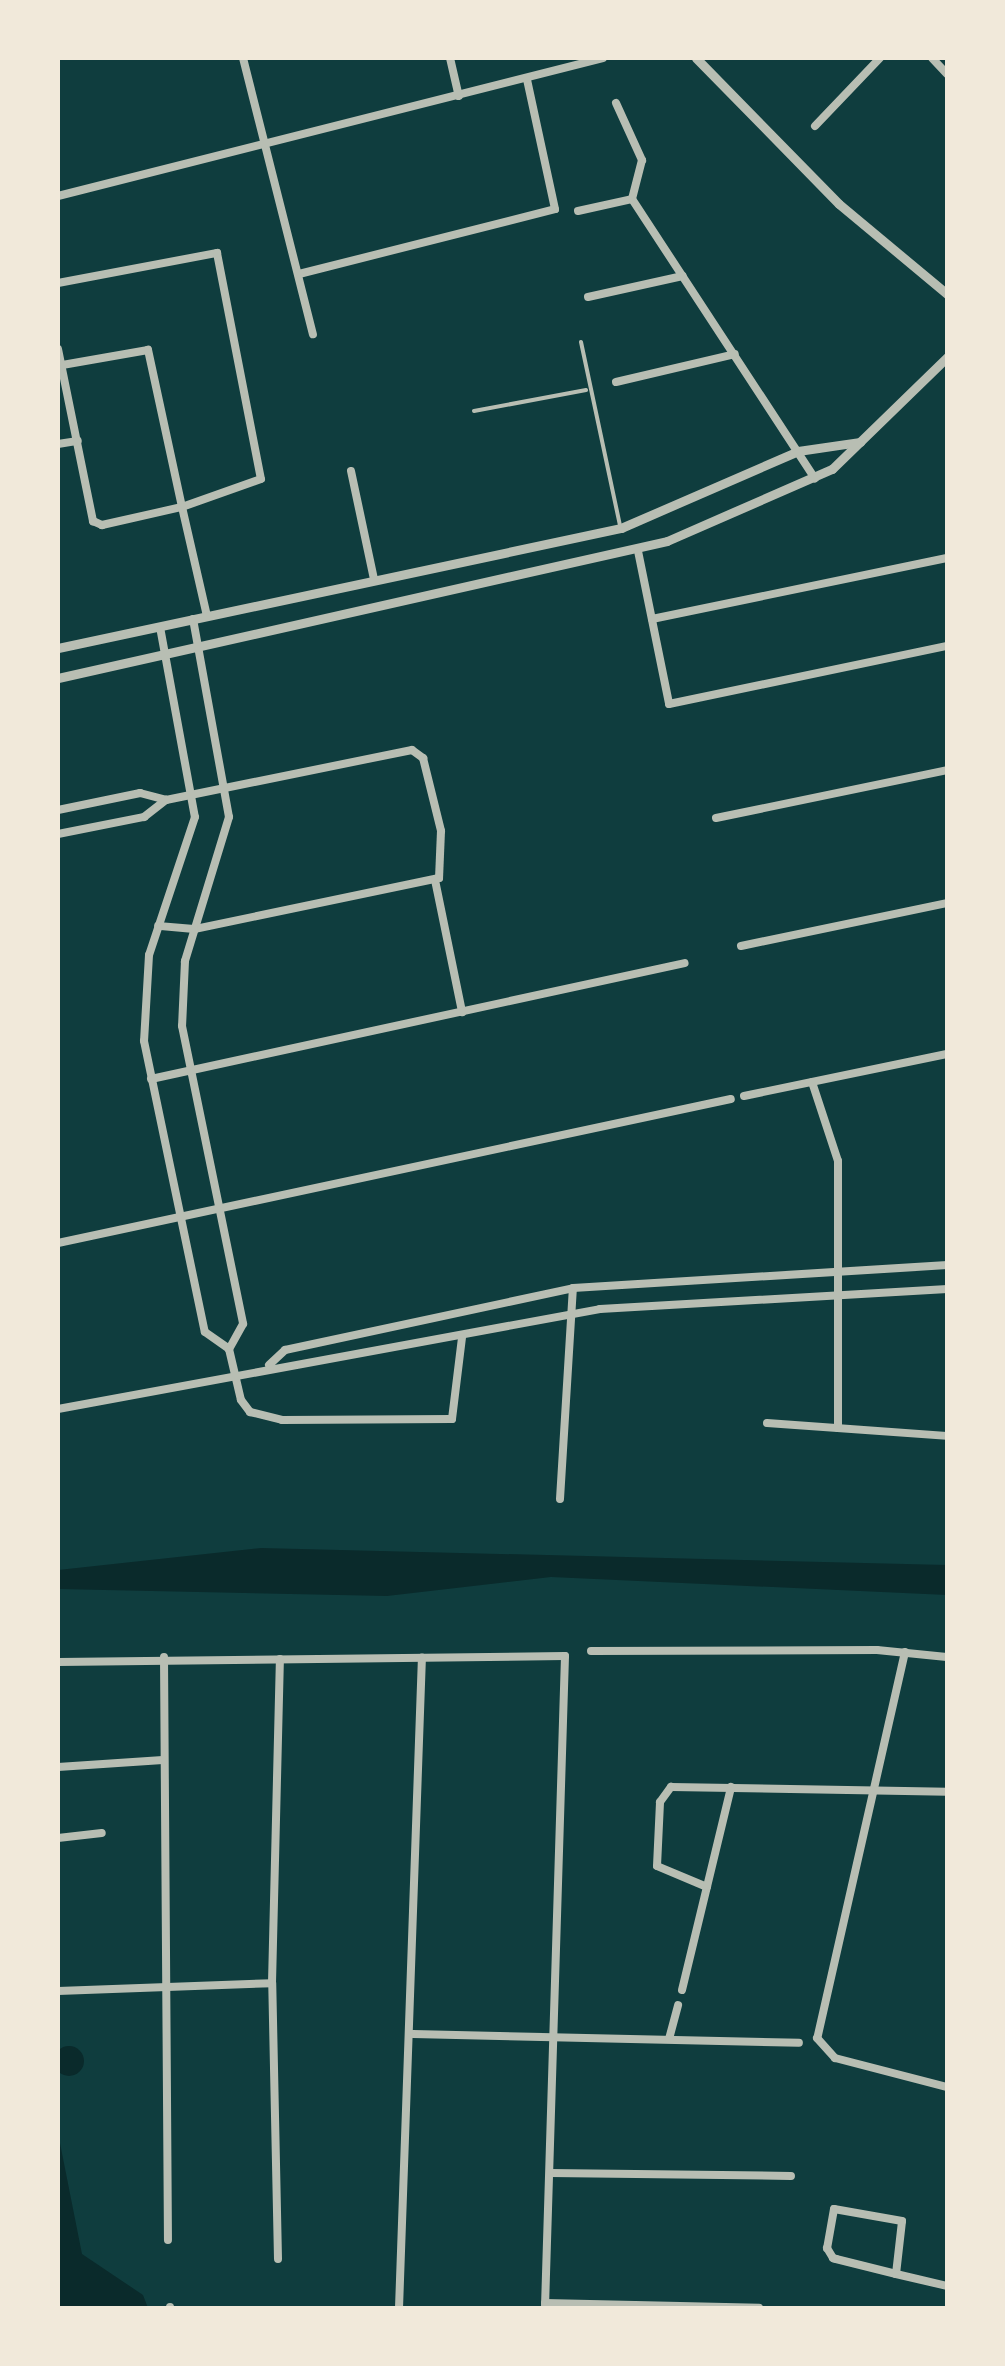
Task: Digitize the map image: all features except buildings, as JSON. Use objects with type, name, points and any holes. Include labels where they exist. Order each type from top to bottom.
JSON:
[{"type":"street","points":[[243,58],[270,144],[313,334]]},
{"type":"street","points":[[450,58],[459,96]]},
{"type":"street","points":[[58,196],[527,80],[603,58]]},
{"type":"street","points":[[696,58],[839,204],[947,294]]},
{"type":"street","points":[[815,126],[880,58]]},
{"type":"street","points":[[932,58],[947,74]]},
{"type":"street","points":[[299,274],[555,209],[527,80]]},
{"type":"street","points":[[616,103],[642,160],[632,199],[815,479]]},
{"type":"street","points":[[578,211],[632,199]]},
{"type":"street","points":[[58,283],[217,253],[261,479],[182,507],[96,524],[58,349]]},
{"type":"street","points":[[588,297],[683,276]]},
{"type":"street","points":[[62,365],[148,350],[207,616]]},
{"type":"street","points":[[616,382],[735,354]]},
{"type":"street","points":[[58,678],[200,651],[638,551],[815,479],[863,441],[947,357]]},
{"type":"street","points":[[58,444],[78,441]]},
{"type":"street","points":[[58,648],[621,528],[798,451],[863,441]]},
{"type":"street","points":[[351,471],[374,579]]},
{"type":"street","points":[[638,551],[667,699],[678,705],[947,646]]},
{"type":"street","points":[[652,619],[947,558]]},
{"type":"street","points":[[193,619],[226,787],[225,845],[194,929],[181,995],[189,1071],[243,1324],[229,1349],[241,1400],[265,1418],[452,1419],[462,1337]]},
{"type":"street","points":[[160,627],[193,795],[191,842],[158,926],[142,995],[151,1079],[205,1332],[229,1349]]},
{"type":"street","points":[[58,810],[140,793],[166,800],[418,752],[441,831],[444,872],[435,880],[194,929],[158,926]]},
{"type":"street","points":[[716,818],[947,770]]},
{"type":"street","points":[[58,834],[144,817],[166,800]]},
{"type":"street","points":[[435,880],[462,1012]]},
{"type":"street","points":[[741,946],[947,903]]},
{"type":"street","points":[[151,1079],[685,963]]},
{"type":"street","points":[[744,1096],[947,1054]]},
{"type":"street","points":[[812,1082],[838,1161],[842,1272],[838,1428]]},
{"type":"street","points":[[58,1243],[731,1099]]},
{"type":"street","points":[[269,1365],[285,1350],[573,1288],[947,1265]]},
{"type":"street","points":[[560,1499],[574,1314],[573,1288]]},
{"type":"street","points":[[58,1409],[269,1365],[293,1369],[574,1314],[947,1289]]},
{"type":"street","points":[[767,1423],[947,1436]]},
{"type":"street","points":[[591,1651],[905,1652],[947,1657]]},
{"type":"street","points":[[905,1652],[817,2038],[835,2058],[947,2087]]},
{"type":"street","points":[[58,1662],[164,1657],[565,1656],[557,2034],[545,2306],[759,2308]]},
{"type":"street","points":[[164,1657],[163,1987],[168,2240]]},
{"type":"street","points":[[399,2308],[413,2034],[422,1657]]},
{"type":"street","points":[[278,2259],[272,1983],[280,1659]]},
{"type":"street","points":[[58,1767],[163,1760]]},
{"type":"street","points":[[707,1887],[660,1871],[660,1802],[671,1787],[873,1786],[947,1792]]},
{"type":"street","points":[[682,1990],[731,1787]]},
{"type":"street","points":[[58,1838],[102,1833]]},
{"type":"street","points":[[58,1991],[272,1983]]},
{"type":"street","points":[[669,2039],[678,2005]]},
{"type":"street","points":[[413,2034],[557,2034],[799,2043]]},
{"type":"street","points":[[550,2173],[791,2176]]},
{"type":"street","points":[[896,2274],[902,2221],[834,2209],[830,2255],[896,2274],[947,2286]]},
{"type":"lane","points":[[581,342],[587,390],[621,528]]},
{"type":"lane","points":[[474,411],[587,390]]},
{"type":"water","points":[[261,1548],[947,1565],[947,1595],[551,1577],[387,1596],[58,1589],[58,1570]]},
{"type":"water","points":[[69,2046],[80,2050],[84,2061],[80,2072],[69,2076],[58,2072],[54,2061],[58,2050]]},
{"type":"water","points":[[58,2133],[82,2254],[143,2295],[148,2308],[58,2308]]}]
